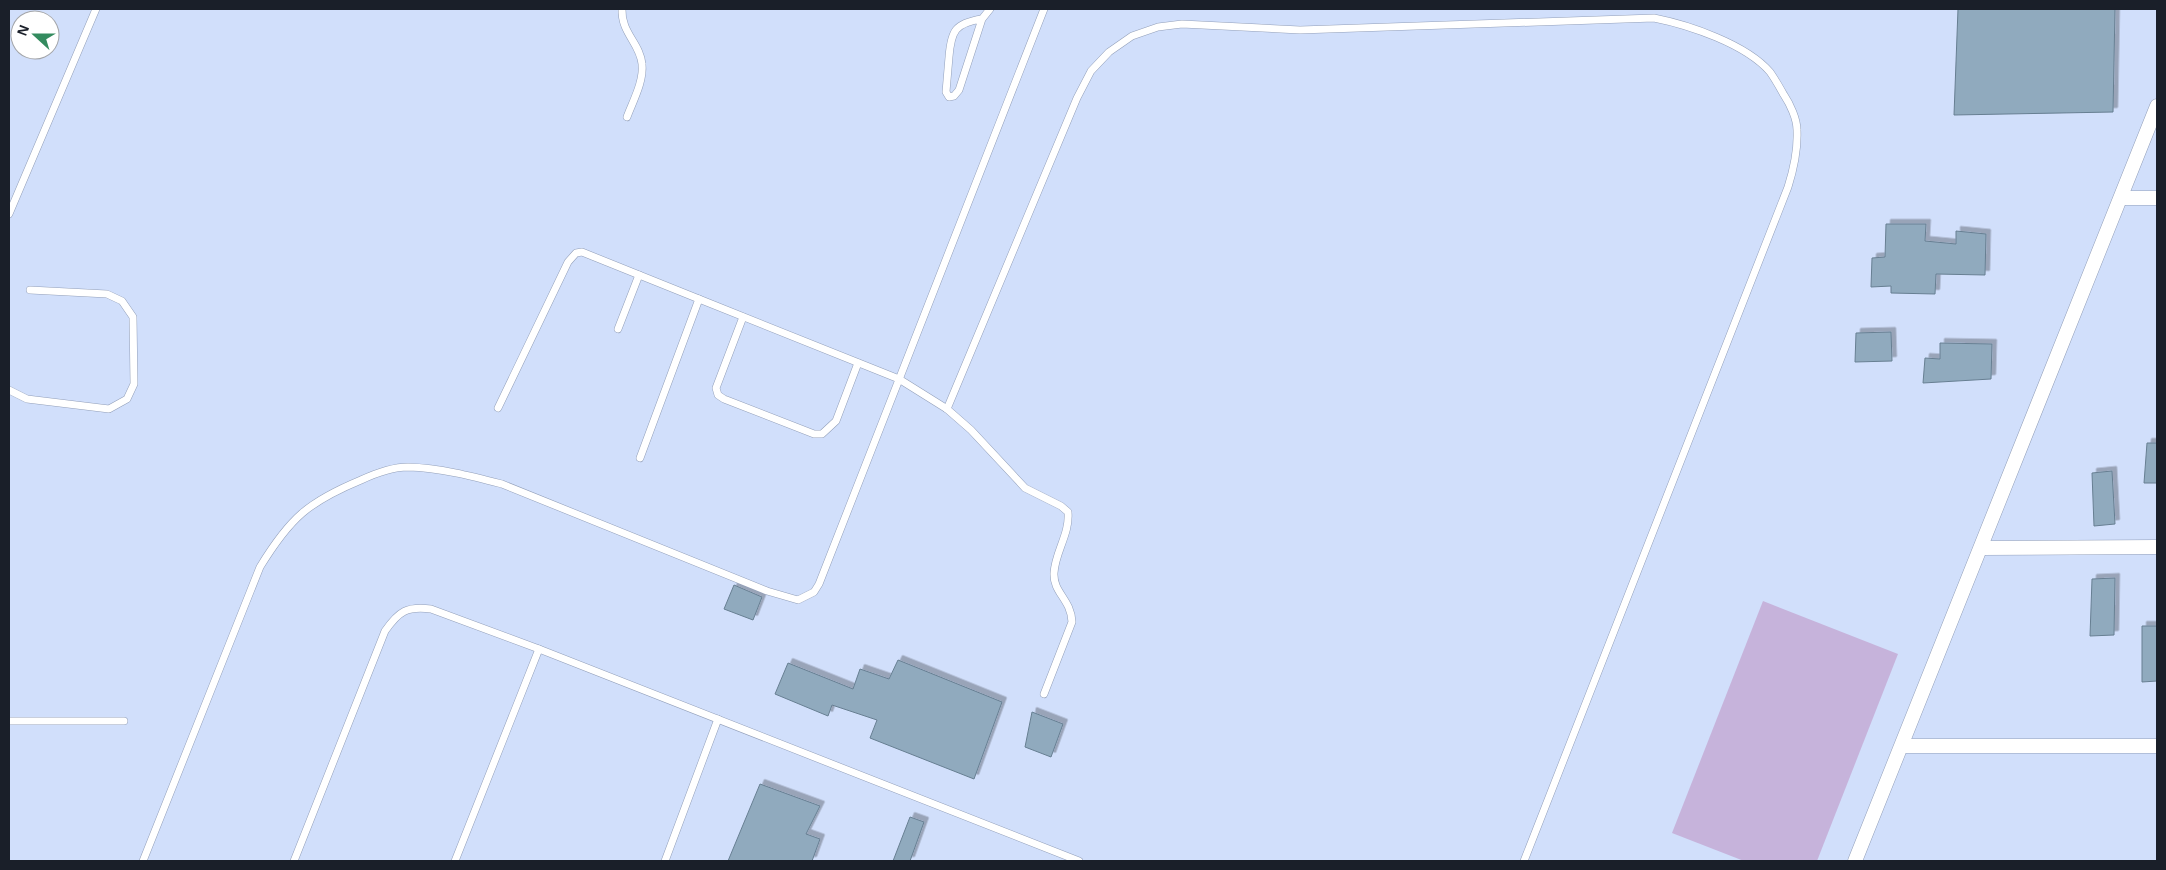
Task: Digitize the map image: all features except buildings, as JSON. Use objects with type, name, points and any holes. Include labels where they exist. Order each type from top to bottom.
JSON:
[{"type":"street","points":[[1856,861],[2157,106]]},
{"type":"street","points":[[2121,198],[2157,198]]},
{"type":"street","points":[[1981,548],[2157,547]]},
{"type":"street","points":[[1902,746],[2157,746]]},
{"type":"lane","points":[[9,214],[96,9]]},
{"type":"lane","points":[[622,9],[624,28],[642,63],[642,77],[627,117]]},
{"type":"lane","points":[[982,19],[970,20],[960,26],[950,38],[946,92],[949,97],[954,96],[959,90],[982,19],[990,9]]},
{"type":"lane","points":[[143,861],[260,567],[280,535],[301,513],[328,493],[372,475],[406,467],[456,472],[502,484],[792,600],[803,599],[814,592],[819,584],[1042,9]]},
{"type":"lane","points":[[947,410],[1077,98],[1091,71],[1110,52],[1132,36],[1158,27],[1182,24],[1300,30],[1654,18],[1676,23],[1727,43],[1746,54],[1770,72],[1789,102],[1797,128],[1796,158],[1788,186],[1524,861]]},
{"type":"lane","points":[[498,408],[573,255],[582,252],[899,379],[947,410],[971,430],[1025,488],[1061,506],[1068,512],[1069,522],[1054,571],[1055,587],[1072,609],[1072,622],[1044,694]]},
{"type":"lane","points":[[618,329],[639,275]]},
{"type":"lane","points":[[9,390],[27,399],[109,409],[127,399],[134,384],[133,317],[122,301],[107,294],[30,290]]},
{"type":"lane","points":[[640,458],[699,299]]},
{"type":"lane","points":[[743,317],[716,388],[718,394],[724,399],[814,434],[822,434],[836,421],[858,363]]},
{"type":"lane","points":[[294,861],[385,631],[394,619],[405,610],[418,608],[431,610],[539,649],[1079,861]]},
{"type":"lane","points":[[454,861],[539,649]]},
{"type":"lane","points":[[665,861],[718,720]]},
{"type":"lane","points":[[9,721],[124,721]]},
{"type":"shaded area","points":[[1763,601],[1898,654],[1817,861],[1744,861],[1672,833]]}]
